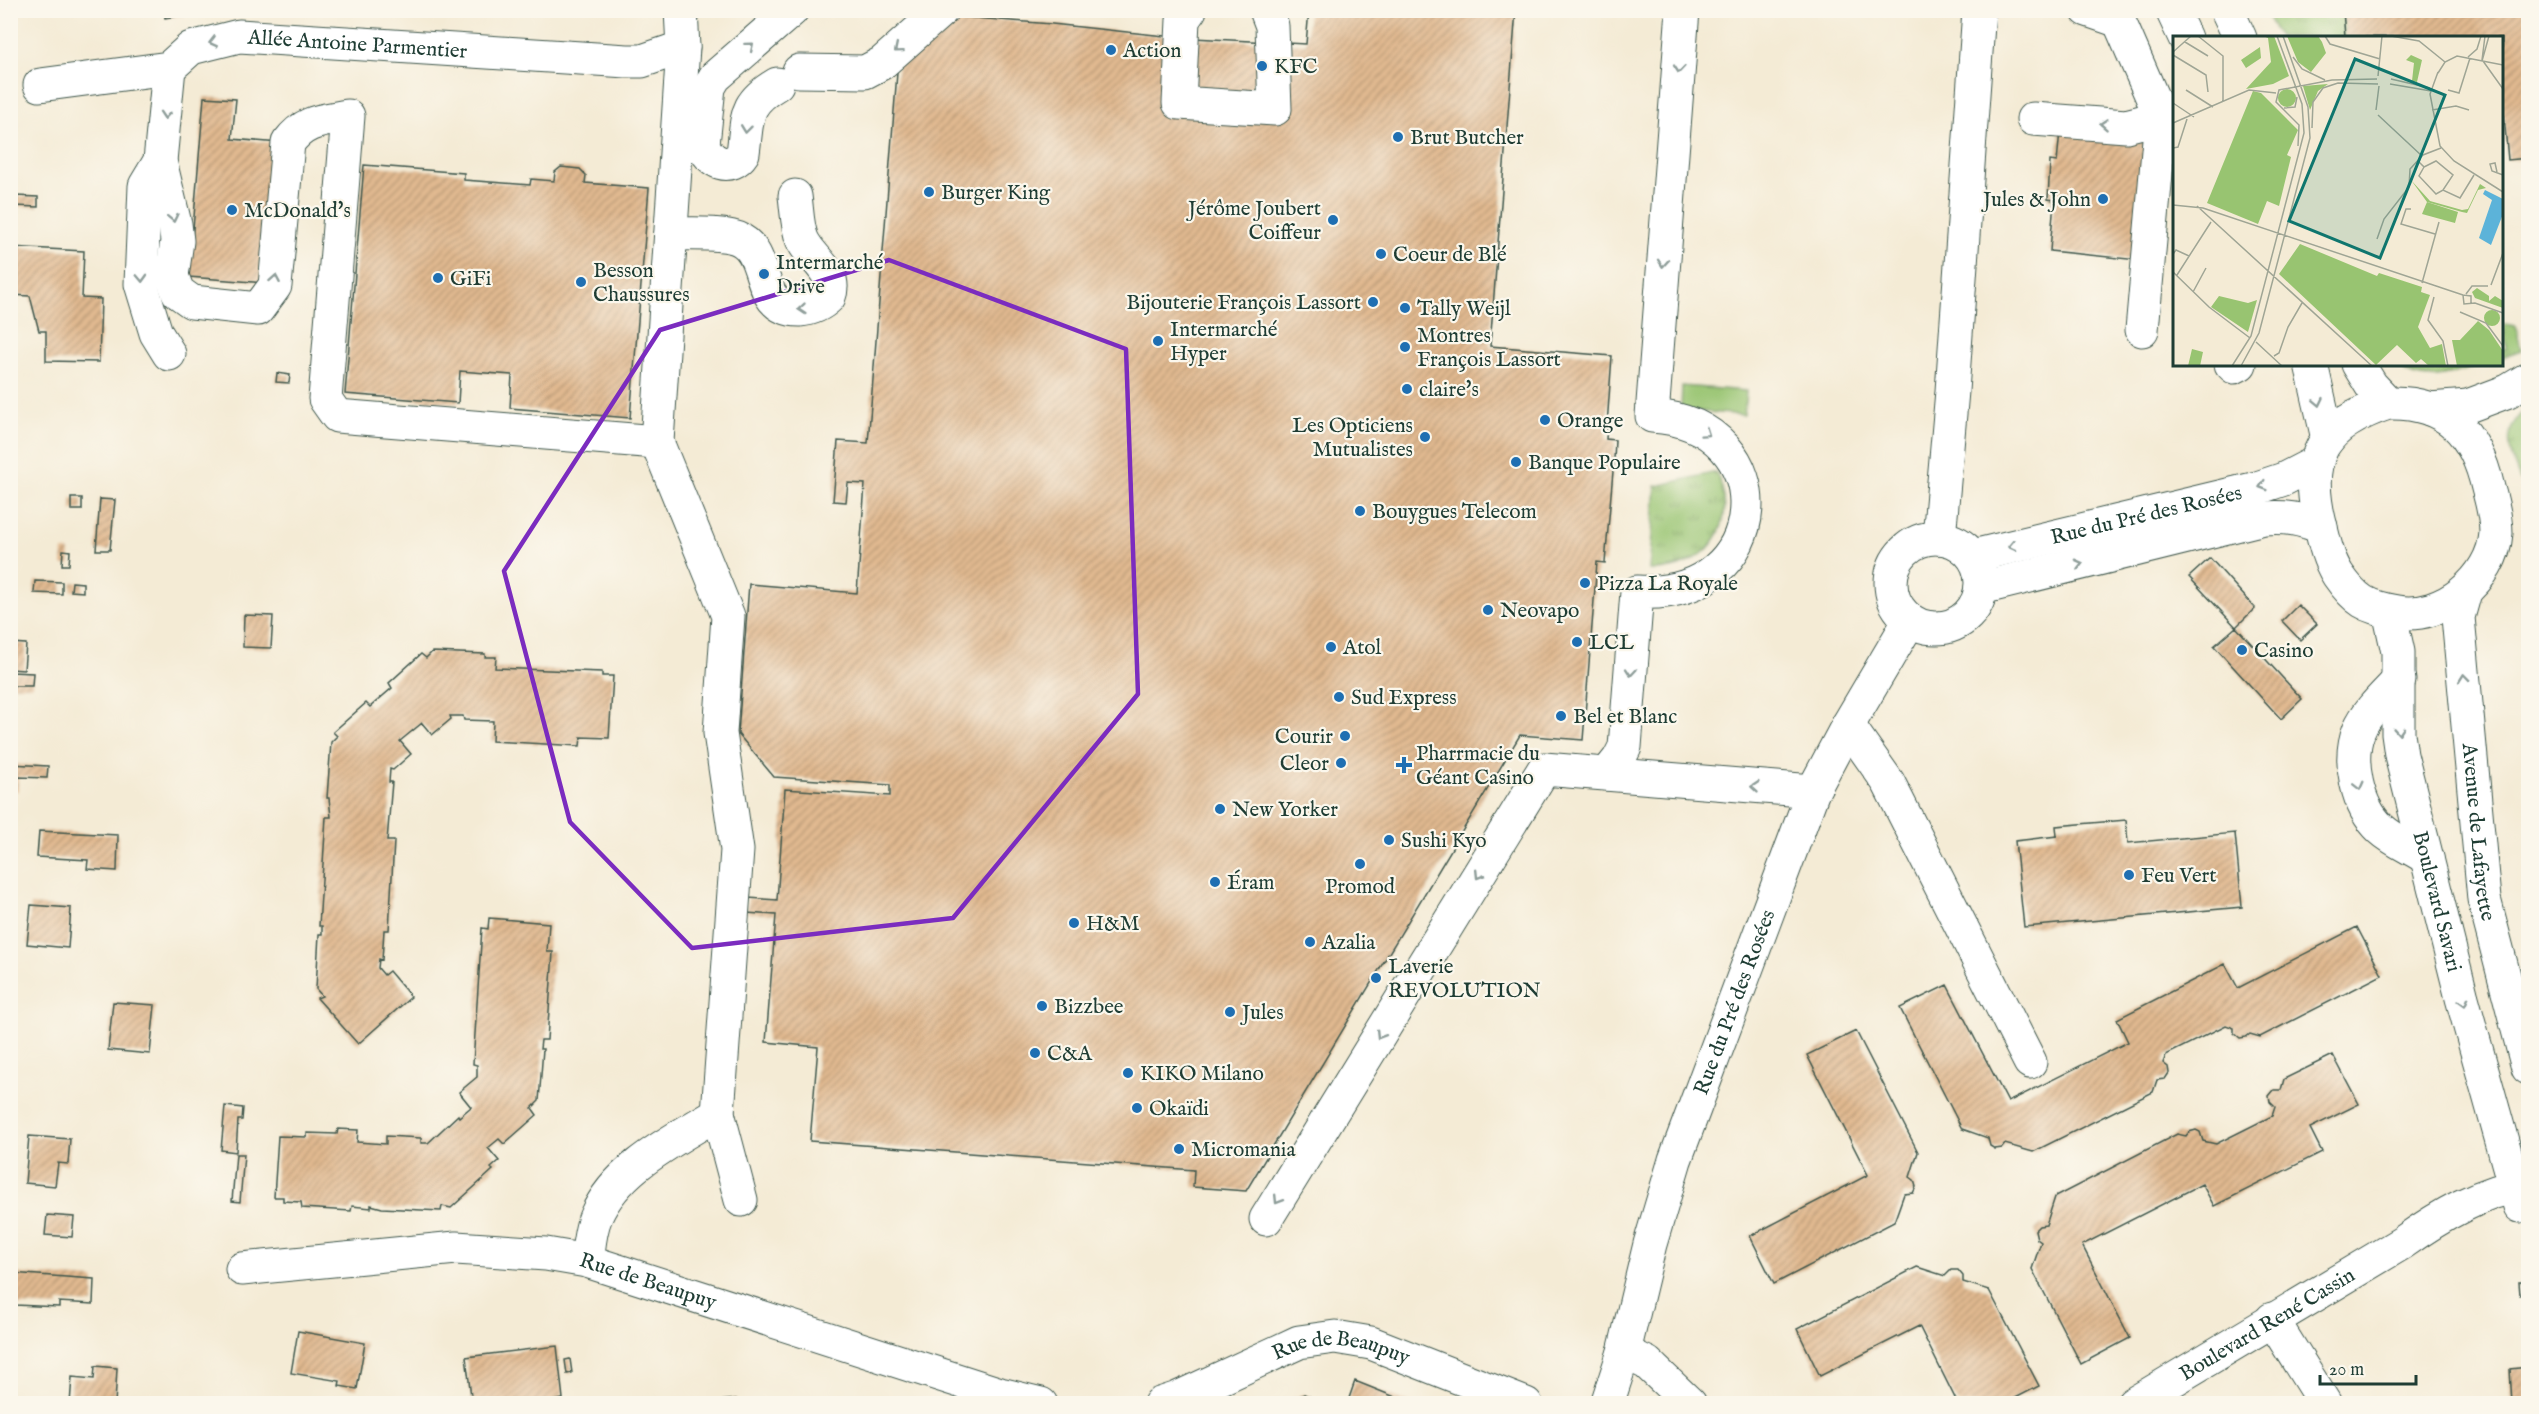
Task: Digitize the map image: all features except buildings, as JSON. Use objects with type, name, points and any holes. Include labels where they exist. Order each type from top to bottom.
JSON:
[{"type":"street","points":[[681,10],[683,47],[657,442],[728,616],[720,733],[737,850],[718,1113],[741,1200]]},
{"type":"street","points":[[792,10],[722,69],[709,87],[703,144],[706,153],[718,163],[726,164],[739,159],[743,153],[751,106],[759,95],[788,77],[865,72],[882,63],[942,10]]},
{"type":"street","points":[[1190,10],[1183,20],[1179,103],[1275,108],[1272,26],[1266,10]]},
{"type":"street","points":[[1607,774],[1625,747],[1638,592],[1654,594],[1677,590],[1697,583],[1714,573],[1738,543],[1746,516],[1742,477],[1733,458],[1721,444],[1706,431],[1688,422],[1652,416],[1683,10]]},
{"type":"street","points":[[1939,538],[1952,392],[1979,10]]},
{"type":"street","points":[[2086,10],[2119,21],[2169,136],[2148,330]]},
{"type":"street","points":[[2227,10],[2239,36]]},
{"type":"street","name":"Allée Antoine Parmentier","points":[[169,68],[191,48],[239,36],[627,61],[642,61],[683,47]]},
{"type":"street","points":[[40,86],[169,68],[160,161],[176,233],[172,276],[178,292],[192,302],[258,309],[276,286],[288,143],[298,130],[314,122],[348,116],[325,399],[337,416],[657,442]]},
{"type":"street","points":[[2033,119],[2126,126],[2169,136]]},
{"type":"street","points":[[160,161],[145,186],[141,284],[156,333],[169,354]]},
{"type":"street","points":[[671,234],[729,237],[741,240],[756,259],[766,288],[780,305],[790,309],[817,307],[830,297],[832,284],[825,268],[802,240],[795,196]]},
{"type":"street","name":"Avenue de Lafayette","points":[[2311,366],[2322,451]]},
{"type":"street","points":[[2359,366],[2371,386],[2388,404]]},
{"type":"street","points":[[2430,409],[2468,406],[2518,385]]},
{"type":"street","points":[[2484,470],[2484,456],[2491,426],[2518,385]]},
{"type":"street","name":"Avenue de Lafayette","points":[[2465,592],[2451,602],[2419,613],[2373,608],[2359,601],[2348,590],[2334,569],[2321,527],[2312,483],[2322,451],[2346,421],[2388,404],[2401,403],[2430,409],[2445,416],[2466,434],[2476,448],[2484,470],[2496,534],[2490,556],[2465,592],[2458,617],[2484,899],[2519,993],[2529,1068]]},
{"type":"street","name":"Rue du Pré des Rosées","points":[[1973,556],[2257,488],[2284,479],[2322,451]]},
{"type":"street","name":"Rue du Pré des Rosées","points":[[1981,588],[2264,518],[2282,516],[2298,518],[2321,527]]},
{"type":"street","points":[[1939,538],[1954,541],[1973,556],[1978,567],[1981,588],[1977,603],[1968,615],[1953,626],[1934,629],[1918,625],[1910,620],[1895,603],[1890,584],[1893,568],[1903,552],[1918,541],[1939,538]]},
{"type":"street","name":"Boulevard Savari","points":[[2389,611],[2397,644],[2400,744],[2469,1021],[2523,1195]]},
{"type":"street","name":"Rue du Pré des Rosées","points":[[1607,1404],[1624,1352],[1650,1244],[1675,1160],[1813,791],[1848,724],[1910,620]]},
{"type":"street","points":[[2399,680],[2369,713],[2359,730],[2355,748],[2355,769],[2360,795],[2368,813],[2378,827],[2427,858]]},
{"type":"street","points":[[1848,724],[1893,790],[2030,1062]]},
{"type":"street","points":[[1266,1219],[1544,769],[1813,791]]},
{"type":"street","points":[[586,1261],[595,1216],[608,1196],[635,1165],[718,1113]]},
{"type":"street","name":"Boulevard René Cassin","points":[[2133,1404],[2272,1318],[2402,1243],[2428,1224],[2476,1198],[2523,1195]]},
{"type":"street","name":"Rue de Beaupuy","points":[[242,1269],[456,1248],[546,1254],[586,1261],[1000,1394],[1041,1404]]},
{"type":"street","points":[[2272,1318],[2325,1404]]},
{"type":"street","name":"Rue de Beaupuy","points":[[1160,1404],[1178,1398],[1299,1342],[1335,1337],[1371,1343],[1515,1402]]},
{"type":"street","points":[[1624,1352],[1647,1363],[1690,1404]]},
{"type":"highlighted area","points":[[889,260],[1126,349],[1138,694],[953,918],[692,948],[570,822],[504,571],[660,330]]},
{"type":"green space","points":[[2264,11],[2343,11],[2345,36],[2278,36]]},
{"type":"green space","points":[[2504,324],[2516,326],[2521,350],[2503,357],[2503,349],[2506,349]]},
{"type":"green space","points":[[2399,366],[2478,366],[2449,375],[2427,378],[2407,372]]},
{"type":"green space","points":[[1682,386],[1746,391],[1744,415],[1681,410]]},
{"type":"green space","points":[[2528,407],[2528,506],[2509,442],[2511,430]]},
{"type":"green space","points":[[1716,472],[1723,492],[1725,510],[1714,542],[1702,554],[1687,563],[1649,570],[1656,486]]},
{"type":"place","name":"Action","points":[[1111,50]]},
{"type":"place","name":"KFC","points":[[1262,66]]},
{"type":"place","name":"Brut Butcher","points":[[1398,137]]},
{"type":"place","name":"Burger King","points":[[929,192]]},
{"type":"place","name":"Jules & John","points":[[2103,199]]},
{"type":"place","name":"McDonald's","points":[[232,210]]},
{"type":"place","name":"Jérôme Joubert Coiffeur","points":[[1333,220]]},
{"type":"place","name":"Coeur de Blé","points":[[1381,254]]},
{"type":"place","name":"Intermarché Drive","points":[[764,274]]},
{"type":"place","name":"GiFi","points":[[438,278]]},
{"type":"place","name":"Besson Chaussures","points":[[581,282]]},
{"type":"place","name":"Bijouterie François Lassort","points":[[1373,302]]},
{"type":"place","name":"Tally Weijl","points":[[1405,308]]},
{"type":"place","name":"Intermarché Hyper","points":[[1158,341]]},
{"type":"place","name":"Montres François Lassort","points":[[1405,347]]},
{"type":"place","name":"claire's","points":[[1407,389]]},
{"type":"place","name":"Orange","points":[[1545,420]]},
{"type":"place","name":"Les Opticiens Mutualistes","points":[[1425,437]]},
{"type":"place","name":"Banque Populaire","points":[[1516,462]]},
{"type":"place","name":"Bouygues Telecom","points":[[1360,511]]},
{"type":"place","name":"Pizza La Royale","points":[[1585,583]]},
{"type":"place","name":"Neovapo","points":[[1488,610]]},
{"type":"place","name":"LCL","points":[[1577,642]]},
{"type":"place","name":"Atol","points":[[1331,647]]},
{"type":"place","name":"Casino","points":[[2242,650]]},
{"type":"place","name":"Sud Express","points":[[1339,697]]},
{"type":"place","name":"Bel et Blanc","points":[[1561,716]]},
{"type":"place","name":"Courir","points":[[1345,736]]},
{"type":"place","name":"Cleor","points":[[1341,763]]},
{"type":"place","name":"Pharrmacie du Géant Casino","points":[[1404,765]]},
{"type":"place","name":"New Yorker","points":[[1220,809]]},
{"type":"place","name":"Sushi Kyo","points":[[1389,840]]},
{"type":"place","name":"Promod","points":[[1360,864]]},
{"type":"place","name":"Feu Vert","points":[[2129,875]]},
{"type":"place","name":"Éram","points":[[1215,882]]},
{"type":"place","name":"H&M","points":[[1074,923]]},
{"type":"place","name":"Azalia","points":[[1310,942]]},
{"type":"place","name":"Laverie REVOLUTION","points":[[1376,978]]},
{"type":"place","name":"Bizzbee","points":[[1042,1006]]},
{"type":"place","name":"Jules","points":[[1230,1012]]},
{"type":"place","name":"C&A","points":[[1035,1053]]},
{"type":"place","name":"KIKO Milano","points":[[1128,1073]]},
{"type":"place","name":"Okaïdi","points":[[1137,1108]]},
{"type":"place","name":"Micromania","points":[[1179,1149]]}]
